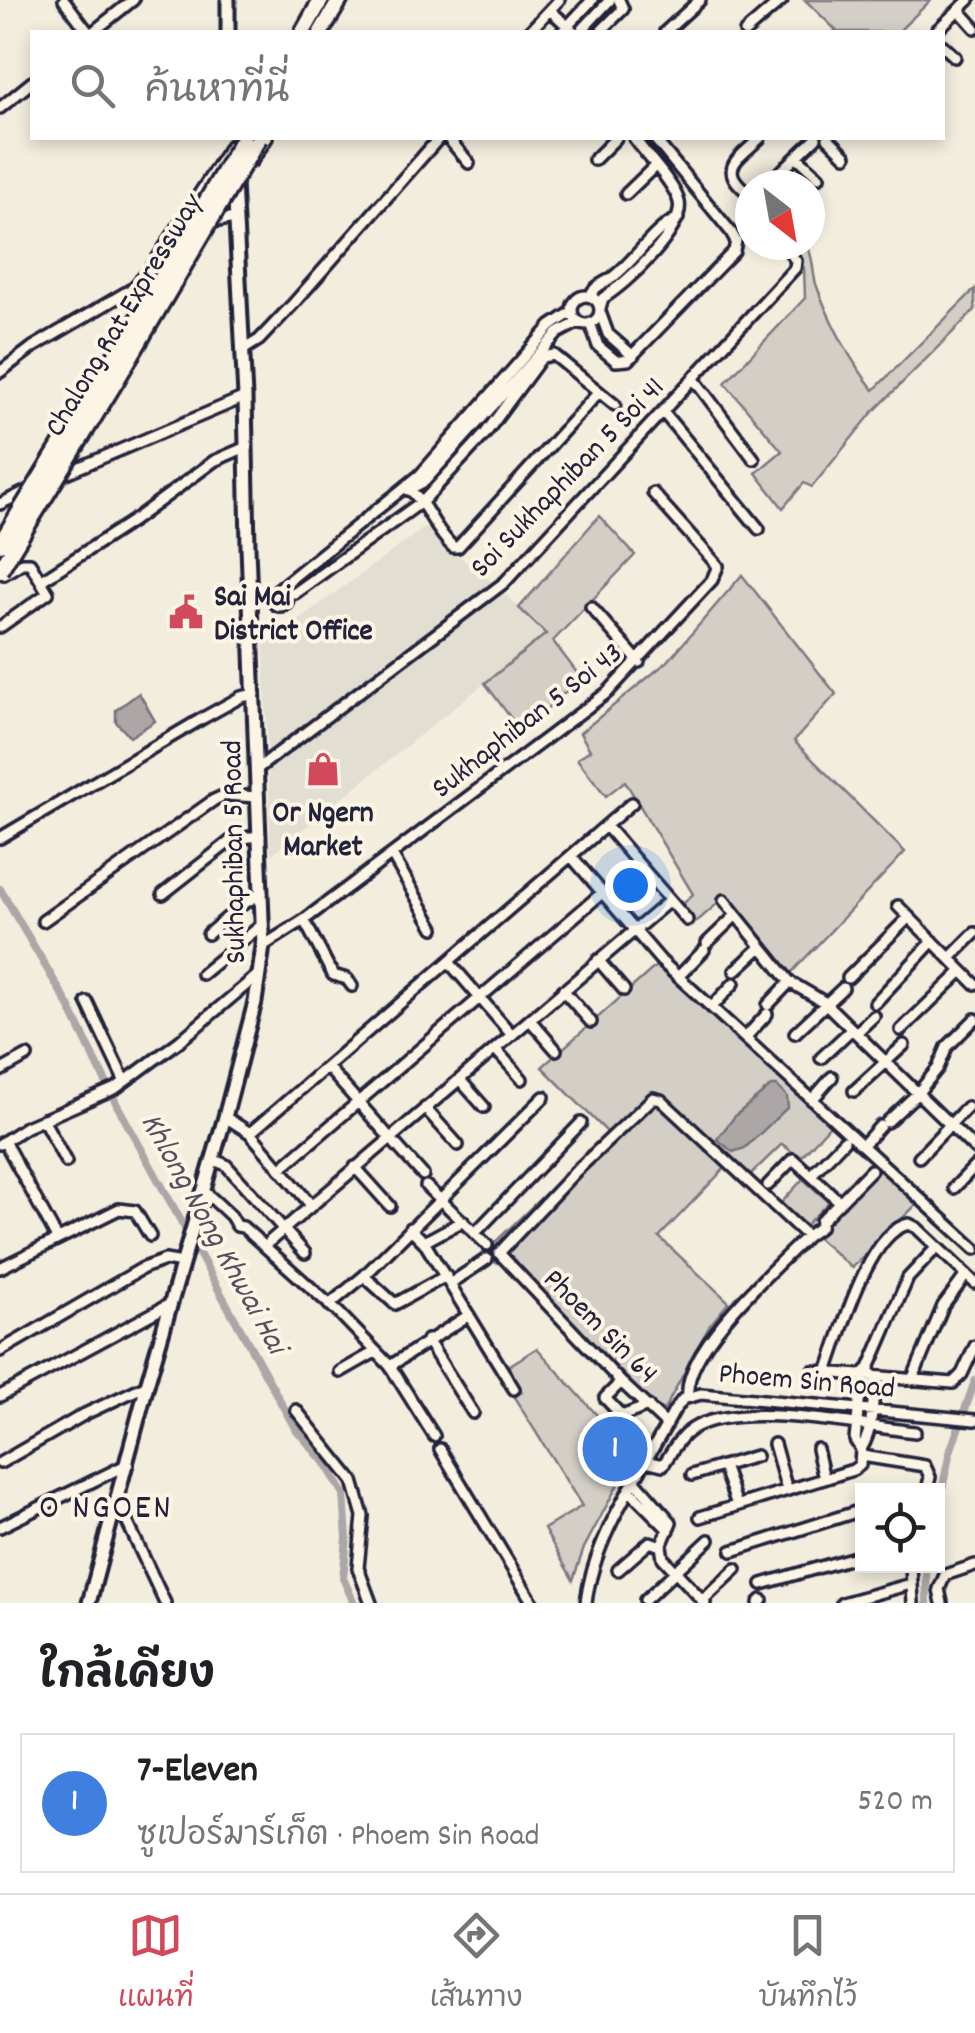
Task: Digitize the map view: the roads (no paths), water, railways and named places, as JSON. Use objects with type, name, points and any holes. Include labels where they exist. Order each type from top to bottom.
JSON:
[{"type":"highway","points":[[304,30],[321,0]]},
{"type":"highway","points":[[322,30],[343,0]]},
{"type":"highway","name":"Chalong Rat Expressway","points":[[0,544],[146,305],[235,140]]},
{"type":"highway","name":"Chalong Rat Expressway","points":[[2,572],[258,140]]},
{"type":"main road","points":[[228,30],[230,1]]},
{"type":"main road","name":"Sukhaphiban 5 Road","points":[[89,1603],[225,1116],[263,946],[244,350],[233,173],[235,140]]},
{"type":"street","points":[[64,0],[88,30]]},
{"type":"street","points":[[93,30],[133,0]]},
{"type":"street","points":[[330,30],[343,0]]},
{"type":"street","points":[[532,30],[559,0]]},
{"type":"street","points":[[572,30],[592,0]]},
{"type":"street","points":[[572,30],[610,0]]},
{"type":"street","points":[[602,30],[622,9],[619,0]]},
{"type":"street","points":[[667,30],[690,4],[700,0]]},
{"type":"street","points":[[747,30],[782,0]]},
{"type":"street","points":[[937,30],[969,0]]},
{"type":"street","points":[[550,10],[570,30]]},
{"type":"street","points":[[958,10],[975,28]]},
{"type":"street","points":[[945,48],[955,57]]},
{"type":"street","points":[[0,108],[30,84]]},
{"type":"street","points":[[0,372],[33,346],[132,289],[149,271],[235,140]]},
{"type":"street","points":[[233,173],[251,162],[267,140]]},
{"type":"street","points":[[244,350],[294,303],[437,140]]},
{"type":"street","points":[[450,140],[469,163]]},
{"type":"street","points":[[594,160],[614,140]]},
{"type":"street","points":[[590,324],[618,279],[673,229],[678,218],[678,197],[636,140]]},
{"type":"street","points":[[590,324],[598,346],[622,362],[633,356],[734,251],[736,241],[656,140]]},
{"type":"street","points":[[735,183],[730,176],[732,167],[758,140]]},
{"type":"street","points":[[784,170],[814,140]]},
{"type":"street","points":[[830,140],[846,156]]},
{"type":"street","points":[[796,156],[811,170]]},
{"type":"street","points":[[626,194],[655,166]]},
{"type":"street","points":[[172,234],[235,218]]},
{"type":"street","name":"Soi Sukhaphiban 5 Soi 41","points":[[257,769],[505,582],[694,379],[794,268],[795,260]]},
{"type":"street","points":[[404,491],[552,326],[572,312],[576,301],[590,296],[594,288],[618,279]]},
{"type":"street","points":[[590,296],[597,301],[608,334],[633,356]]},
{"type":"street","points":[[572,312],[579,322]]},
{"type":"street","points":[[278,595],[381,505],[425,481],[558,333],[579,322],[590,324]]},
{"type":"street","points":[[251,602],[296,592],[420,502],[485,434],[542,357],[554,355],[615,405]]},
{"type":"street","points":[[694,379],[754,459]]},
{"type":"street","points":[[404,491],[420,502],[453,546],[464,544],[599,392]]},
{"type":"street","points":[[0,504],[84,464],[245,397]]},
{"type":"street","points":[[663,412],[759,530]]},
{"type":"street","points":[[42,580],[134,520],[214,461],[246,447]]},
{"type":"street","name":"Sukhaphiban 5 Soi 43","points":[[263,946],[304,920],[594,704],[639,662],[712,580],[718,566],[653,493]]},
{"type":"street","points":[[0,627],[47,596],[48,590],[26,561],[2,572]]},
{"type":"street","points":[[592,607],[639,662]]},
{"type":"street","points":[[0,838],[228,704],[255,694]]},
{"type":"street","points":[[43,921],[214,800],[225,795],[258,796]]},
{"type":"street","points":[[250,1133],[632,803]]},
{"type":"street","points":[[606,826],[686,920]]},
{"type":"street","points":[[163,894],[233,840],[260,836]]},
{"type":"street","points":[[392,855],[434,928]]},
{"type":"street","points":[[571,856],[678,976],[975,1249]]},
{"type":"street","points":[[208,934],[262,893]]},
{"type":"street","points":[[280,1169],[602,893]]},
{"type":"street","points":[[724,900],[790,982],[826,1004],[975,1149]]},
{"type":"street","points":[[270,1241],[669,901]]},
{"type":"street","points":[[898,906],[975,984]]},
{"type":"street","points":[[678,976],[736,915]]},
{"type":"street","points":[[848,978],[908,917]]},
{"type":"street","points":[[304,920],[332,975],[352,986]]},
{"type":"street","points":[[202,974],[264,924]]},
{"type":"street","points":[[950,958],[975,933]]},
{"type":"street","points":[[876,1003],[934,942]]},
{"type":"street","points":[[735,971],[761,947]]},
{"type":"street","points":[[598,960],[624,990]]},
{"type":"street","points":[[449,962],[512,1036]]},
{"type":"street","points":[[901,1030],[962,972]]},
{"type":"street","points":[[57,1238],[2,1142],[43,1119],[116,1088],[182,1040],[259,974]]},
{"type":"street","points":[[746,1038],[790,982]]},
{"type":"street","points":[[712,1007],[734,983]]},
{"type":"street","points":[[795,1032],[842,988]]},
{"type":"street","points":[[563,990],[591,1022]]},
{"type":"street","points":[[87,1002],[124,1080]]},
{"type":"street","points":[[821,1058],[874,1016]]},
{"type":"street","points":[[863,1144],[917,1094],[938,1068],[948,1047],[975,1019]]},
{"type":"street","points":[[530,1020],[556,1050]]},
{"type":"street","points":[[854,1091],[904,1045]]},
{"type":"street","points":[[496,1050],[522,1079]]},
{"type":"street","points":[[0,1071],[27,1056]]},
{"type":"street","points":[[327,1067],[439,1198],[487,1245]]},
{"type":"street","points":[[812,1100],[832,1078]]},
{"type":"street","points":[[460,1080],[484,1107]]},
{"type":"street","points":[[330,1305],[544,1097]]},
{"type":"street","name":"Phoem Sin 64","points":[[666,1424],[503,1260],[499,1253],[502,1247],[652,1098],[661,1100],[718,1150],[807,1236]]},
{"type":"street","points":[[919,1157],[967,1107]]},
{"type":"street","points":[[425,1108],[458,1145]]},
{"type":"street","points":[[225,1116],[250,1133],[311,1205]]},
{"type":"street","points":[[43,1119],[66,1162]]},
{"type":"street","points":[[475,1233],[581,1123]]},
{"type":"street","points":[[811,1176],[844,1141]]},
{"type":"street","points":[[768,1185],[793,1158],[840,1202]]},
{"type":"street","points":[[212,1159],[226,1165],[305,1252]]},
{"type":"street","points":[[954,1188],[975,1166]]},
{"type":"street","points":[[356,1168],[390,1206]]},
{"type":"street","points":[[688,1397],[686,1384],[719,1327],[815,1223],[871,1170]]},
{"type":"street","points":[[203,1190],[237,1226],[330,1305],[390,1366],[434,1436]]},
{"type":"street","points":[[0,1268],[118,1209],[135,1211],[150,1236]]},
{"type":"street","points":[[424,1242],[463,1221]]},
{"type":"street","points":[[827,1372],[859,1285],[883,1243],[897,1228],[909,1224],[975,1283]]},
{"type":"street","points":[[410,1228],[448,1279],[514,1389]]},
{"type":"street","points":[[861,1453],[856,1425],[868,1374],[908,1278],[937,1248]]},
{"type":"street","points":[[364,1276],[396,1304],[487,1259]]},
{"type":"street","points":[[0,1352],[143,1268],[165,1260],[182,1263]]},
{"type":"street","points":[[912,1380],[944,1306],[966,1275]]},
{"type":"street","points":[[0,1396],[170,1304]]},
{"type":"street","points":[[390,1366],[469,1315]]},
{"type":"street","points":[[428,1340],[473,1413]]},
{"type":"street","points":[[812,1371],[945,1384],[958,1380],[975,1346]]},
{"type":"street","points":[[340,1372],[375,1352]]},
{"type":"street","points":[[700,1518],[858,1468],[872,1410],[868,1374]]},
{"type":"street","points":[[621,1382],[605,1398],[622,1416],[648,1406]]},
{"type":"street","points":[[0,1463],[85,1414],[147,1385]]},
{"type":"street","name":"Phoem Sin Road","points":[[586,1603],[597,1554],[666,1424],[688,1397],[701,1394],[975,1420]]},
{"type":"street","points":[[296,1410],[353,1481],[363,1524],[358,1568],[371,1603]]},
{"type":"street","points":[[646,1461],[663,1465],[676,1444],[699,1425],[748,1415],[915,1432]]},
{"type":"street","points":[[774,1444],[787,1490]]},
{"type":"street","points":[[817,1448],[824,1479]]},
{"type":"street","points":[[440,1449],[533,1603]]},
{"type":"street","points":[[861,1453],[925,1466],[929,1483]]},
{"type":"street","points":[[692,1476],[756,1456]]},
{"type":"street","points":[[0,1527],[128,1464]]},
{"type":"street","points":[[723,1466],[737,1505]]},
{"type":"street","points":[[633,1486],[669,1530],[661,1546],[663,1558],[703,1602],[736,1569]]},
{"type":"street","points":[[117,1500],[164,1603]]},
{"type":"street","points":[[732,1550],[855,1512]]},
{"type":"street","points":[[645,1600],[709,1540]]},
{"type":"street","points":[[618,1570],[650,1542],[661,1546]]},
{"type":"street","points":[[762,1584],[855,1557]]},
{"type":"street","points":[[942,1603],[939,1590],[946,1575],[975,1565]]},
{"type":"street","points":[[911,1573],[913,1603]]},
{"type":"street","points":[[842,1603],[911,1584]]},
{"type":"waterway","name":"Khlong Nong Khwai Hai","points":[[0,889],[69,1006],[117,1105],[295,1428],[325,1463],[344,1494],[347,1538],[343,1578],[354,1603]]},
{"type":"waterway","points":[[943,1483],[975,1381]]},
{"type":"waterway","points":[[926,1573],[927,1603]]},
{"type":"place","name":"Sai Mai District Office","points":[[186,612]]},
{"type":"place","name":"Or Ngern Market","points":[[323,769]]},
{"type":"place","name":"7-Eleven","points":[[615,1449]]},
{"type":"district","name":"O NGOEN","points":[[106,1505]]}]
